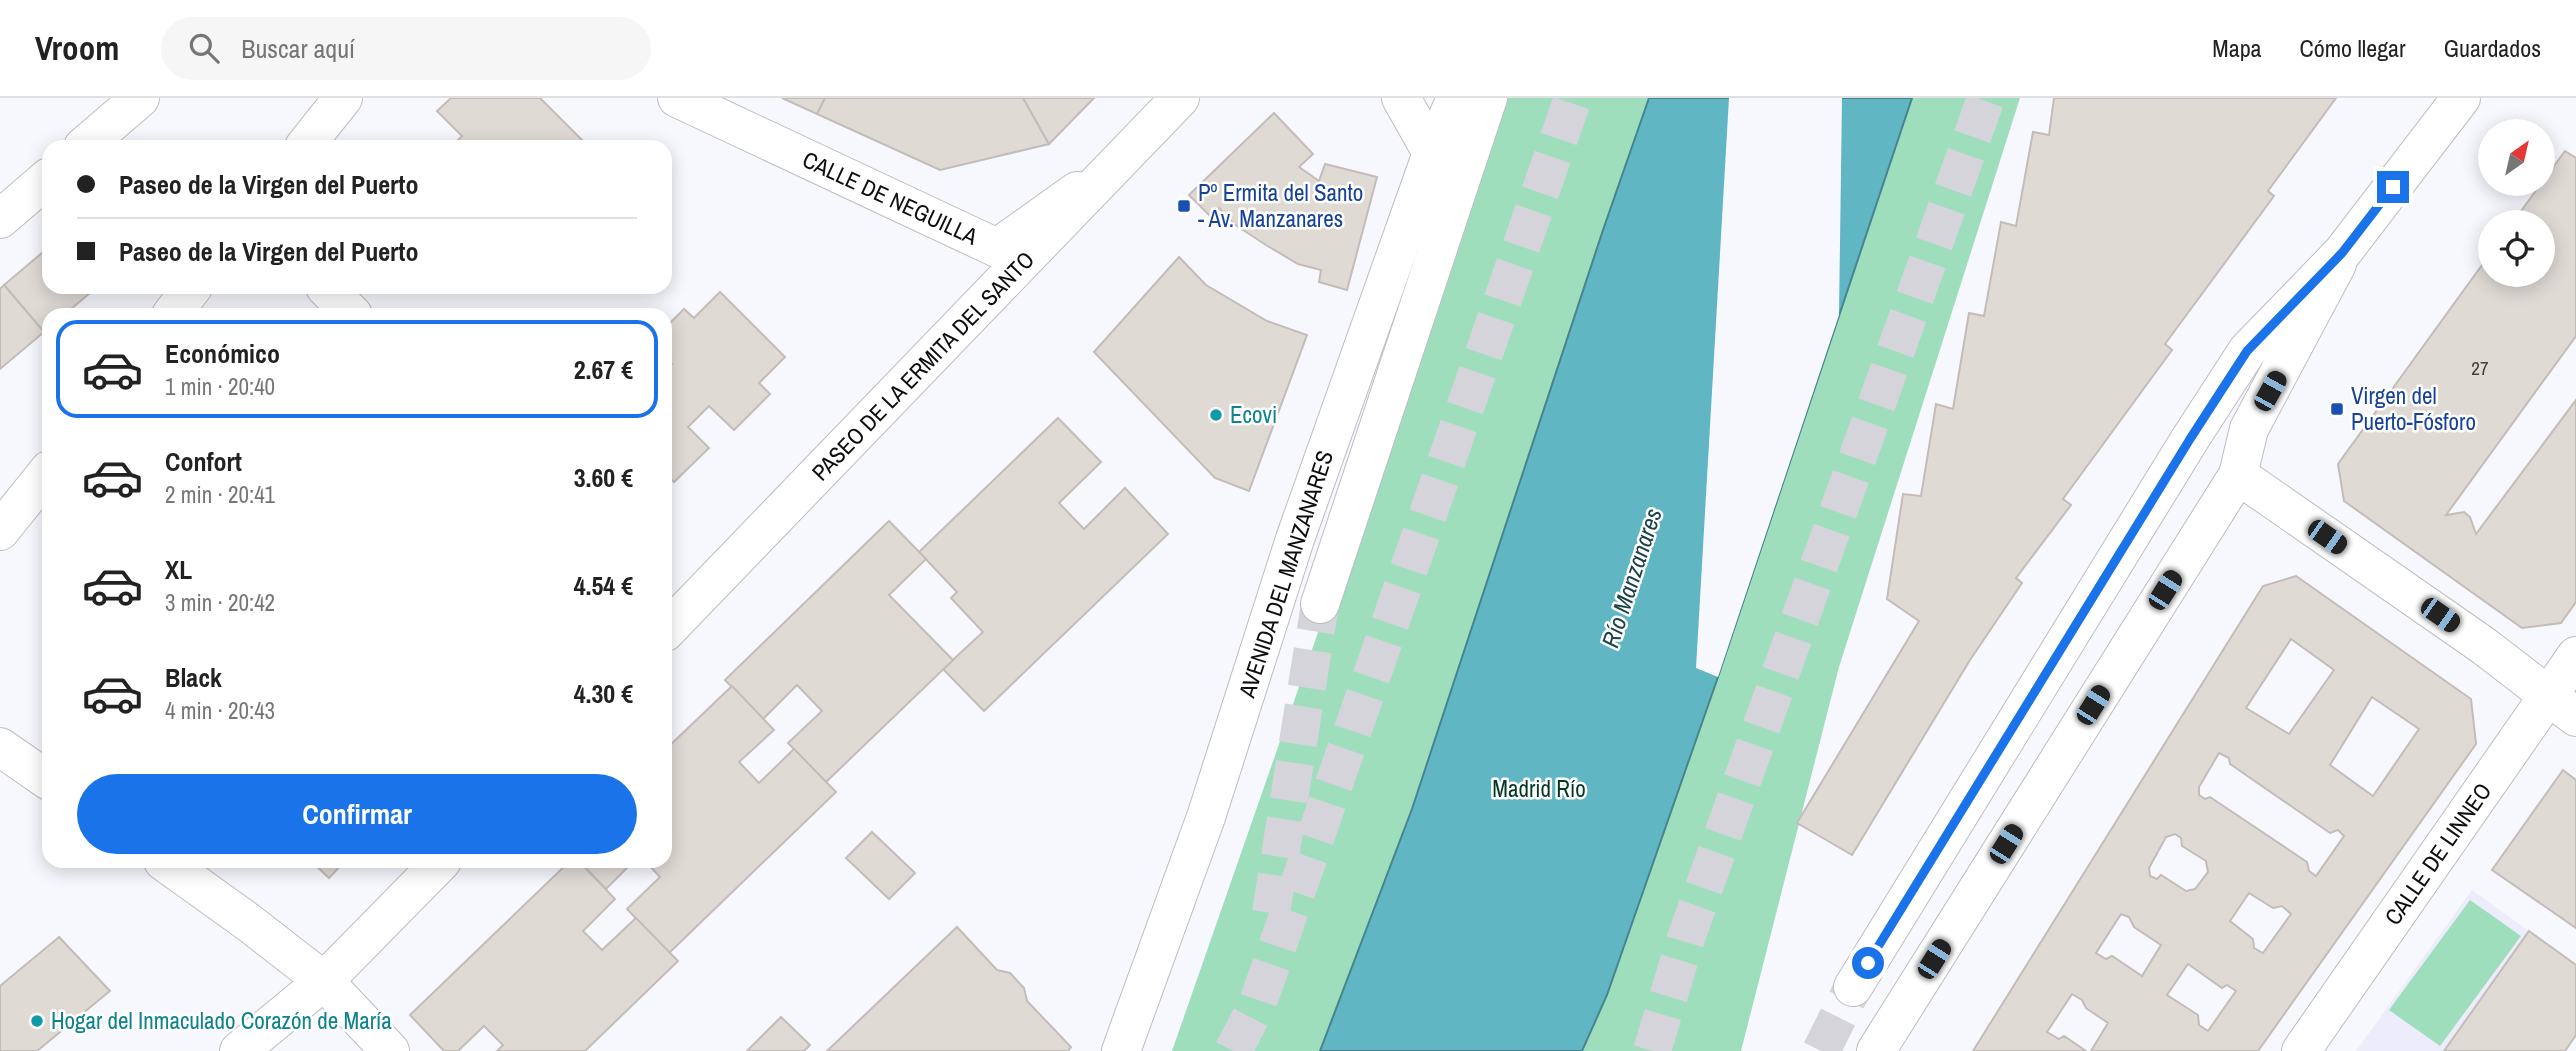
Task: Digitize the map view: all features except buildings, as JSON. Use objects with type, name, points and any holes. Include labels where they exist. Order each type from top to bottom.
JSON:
[{"type":"main road","points":[[91,140],[140,98]]},
{"type":"main road","points":[[310,140],[343,98]]},
{"type":"main road","name":"CALLE DE NEGUILLA","points":[[677,98],[997,248],[1127,156]]},
{"type":"main road","name":"PASEO DE LA ERMITA DEL SANTO","points":[[672,623],[1127,156],[1180,98]]},
{"type":"main road","points":[[1401,98],[1433,153]]},
{"type":"main road","name":"AVENIDA DEL MANZANARES","points":[[1121,1051],[1206,817],[1295,539],[1433,153],[1456,98]]},
{"type":"main road","points":[[1320,604],[1488,98]]},
{"type":"main road","points":[[1853,987],[2190,439],[2247,351],[2342,253],[2461,98]]},
{"type":"main road","points":[[0,219],[42,183]]},
{"type":"main road","points":[[1876,1051],[2238,475],[2249,429],[2342,253]]},
{"type":"main road","points":[[176,308],[188,294]]},
{"type":"main road","points":[[332,294],[346,308]]},
{"type":"main road","points":[[2238,475],[2484,646],[2562,706]]},
{"type":"main road","points":[[0,531],[42,479]]},
{"type":"main road","name":"CALLE DE LINNEO","points":[[2301,1051],[2562,706],[2576,656]]},
{"type":"main road","points":[[0,747],[42,776]]},
{"type":"main road","points":[[173,868],[324,981],[390,1051]]},
{"type":"main road","points":[[239,1051],[324,981],[435,868]]},
{"type":"shaded area","points":[[2472,890],[2576,965],[2576,1035],[2565,1051],[2356,1051]]},
{"type":"green space","name":"Madrid Río","points":[[1502,98],[2020,98],[1839,667],[1741,1051],[1172,1051],[1405,383]]},
{"type":"green space","points":[[2470,900],[2521,936],[2440,1046],[2389,1010]]},
{"type":"water","name":"Río Manzanares","points":[[1649,98],[1912,98],[1718,677],[1607,995],[1582,1051],[1320,1051],[1412,809]]},
{"type":"pier","points":[[1729,98],[1842,98],[1839,315],[1718,677],[1696,668]]},
{"type":"tunnel","points":[[1233,1051],[1257,1005],[1573,98]]},
{"type":"tunnel","points":[[1652,1051],[1686,938],[1986,98]]},
{"type":"tunnel","points":[[1271,913],[1320,604]]},
{"type":"tunnel","points":[[1821,1051],[1853,987]]},
{"type":"place","name":"Pº Ermita del Santo - Av. Manzanares","points":[[1184,206]]},
{"type":"place","name":"Virgen del Puerto-Fósforo","points":[[2337,409]]},
{"type":"place","name":"Ecovi","points":[[1216,415]]},
{"type":"place","name":"Hogar del Inmaculado Corazón de María","points":[[37,1021]]},
{"type":"route","points":[[1868,963],[2190,439],[2247,351],[2342,253],[2393,187]]}]
